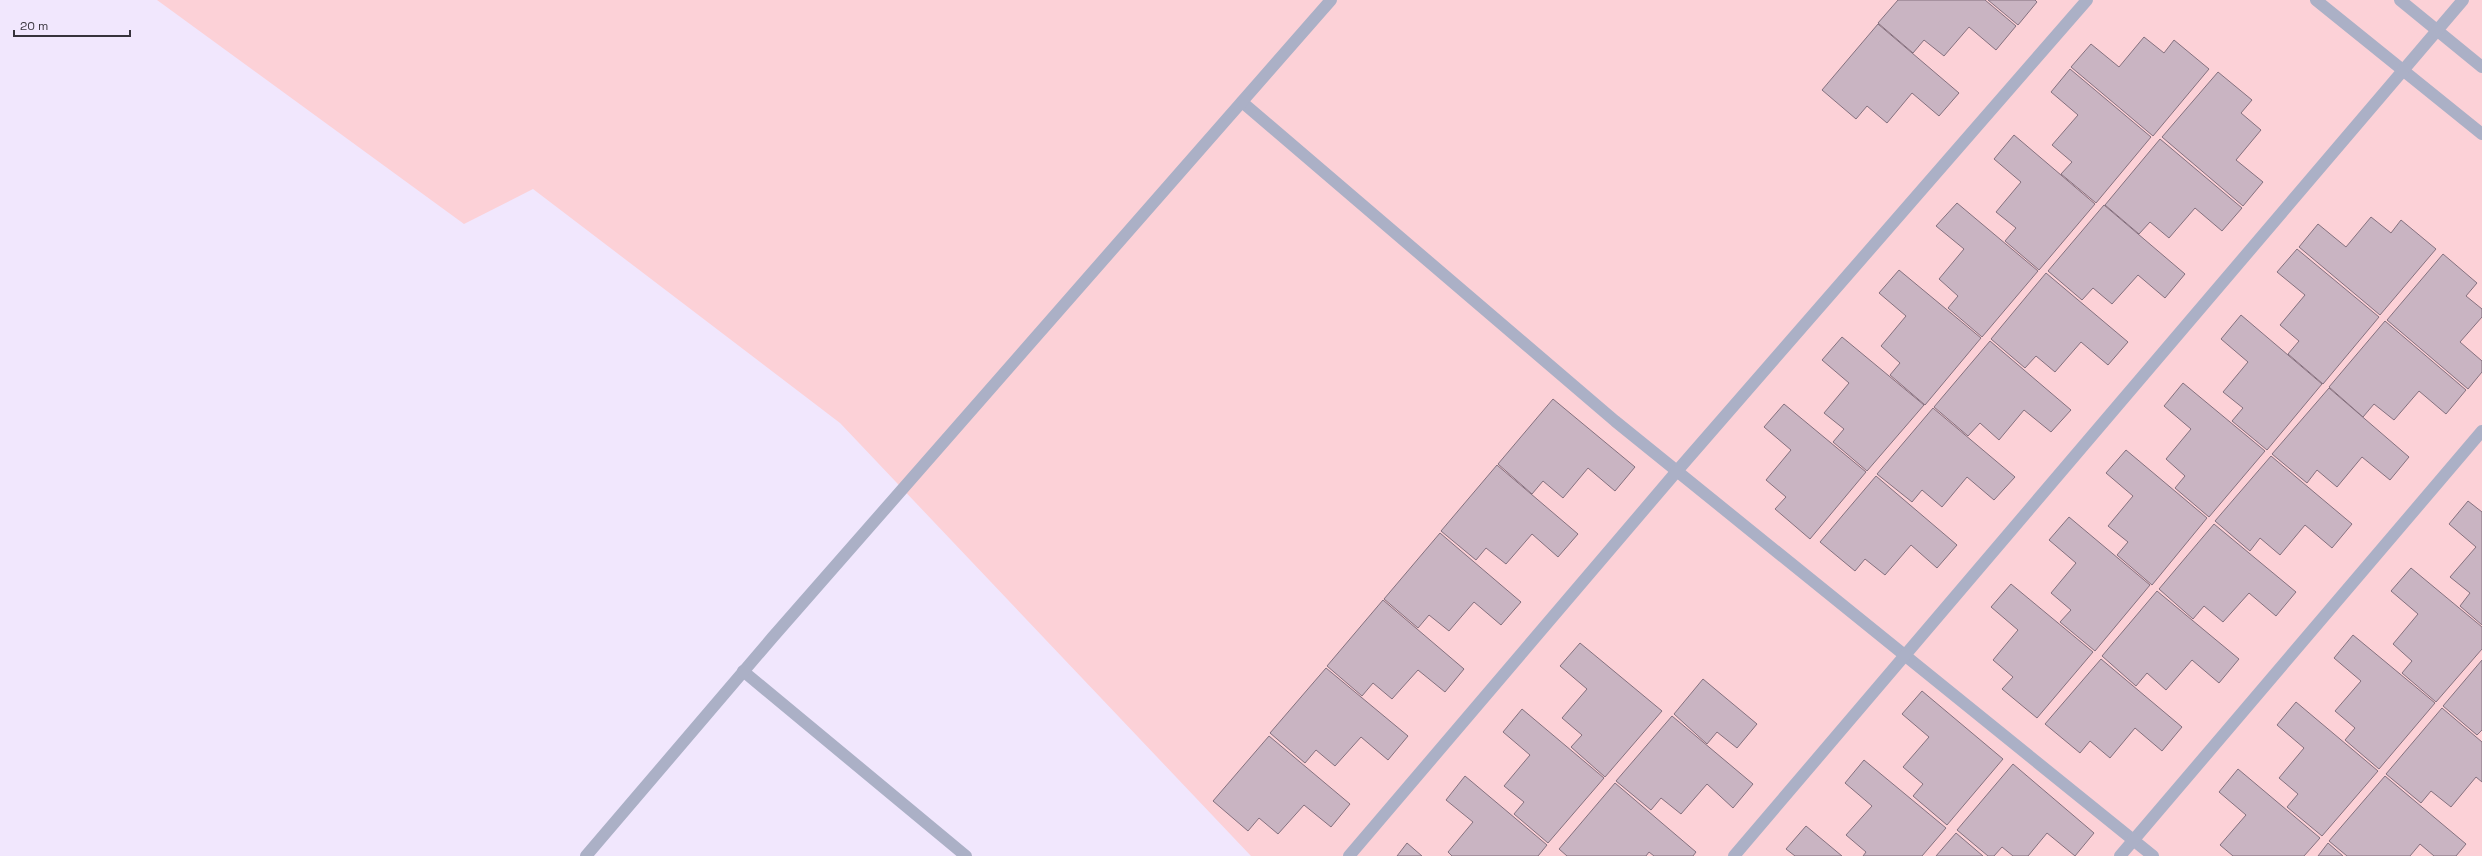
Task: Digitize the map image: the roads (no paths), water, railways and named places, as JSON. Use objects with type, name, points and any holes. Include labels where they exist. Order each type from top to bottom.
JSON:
[{"type":"street","points":[[586,856],[743,671],[1331,0]]},
{"type":"street","points":[[1350,856],[1677,472],[2087,0]]},
{"type":"street","points":[[2316,0],[2482,134]]},
{"type":"street","points":[[2400,0],[2482,67]]},
{"type":"street","points":[[1734,856],[1906,656],[2463,0]]},
{"type":"street","points":[[1242,102],[1615,421],[2153,856]]},
{"type":"street","points":[[2120,856],[2482,431]]},
{"type":"street","points":[[743,671],[966,856]]}]
